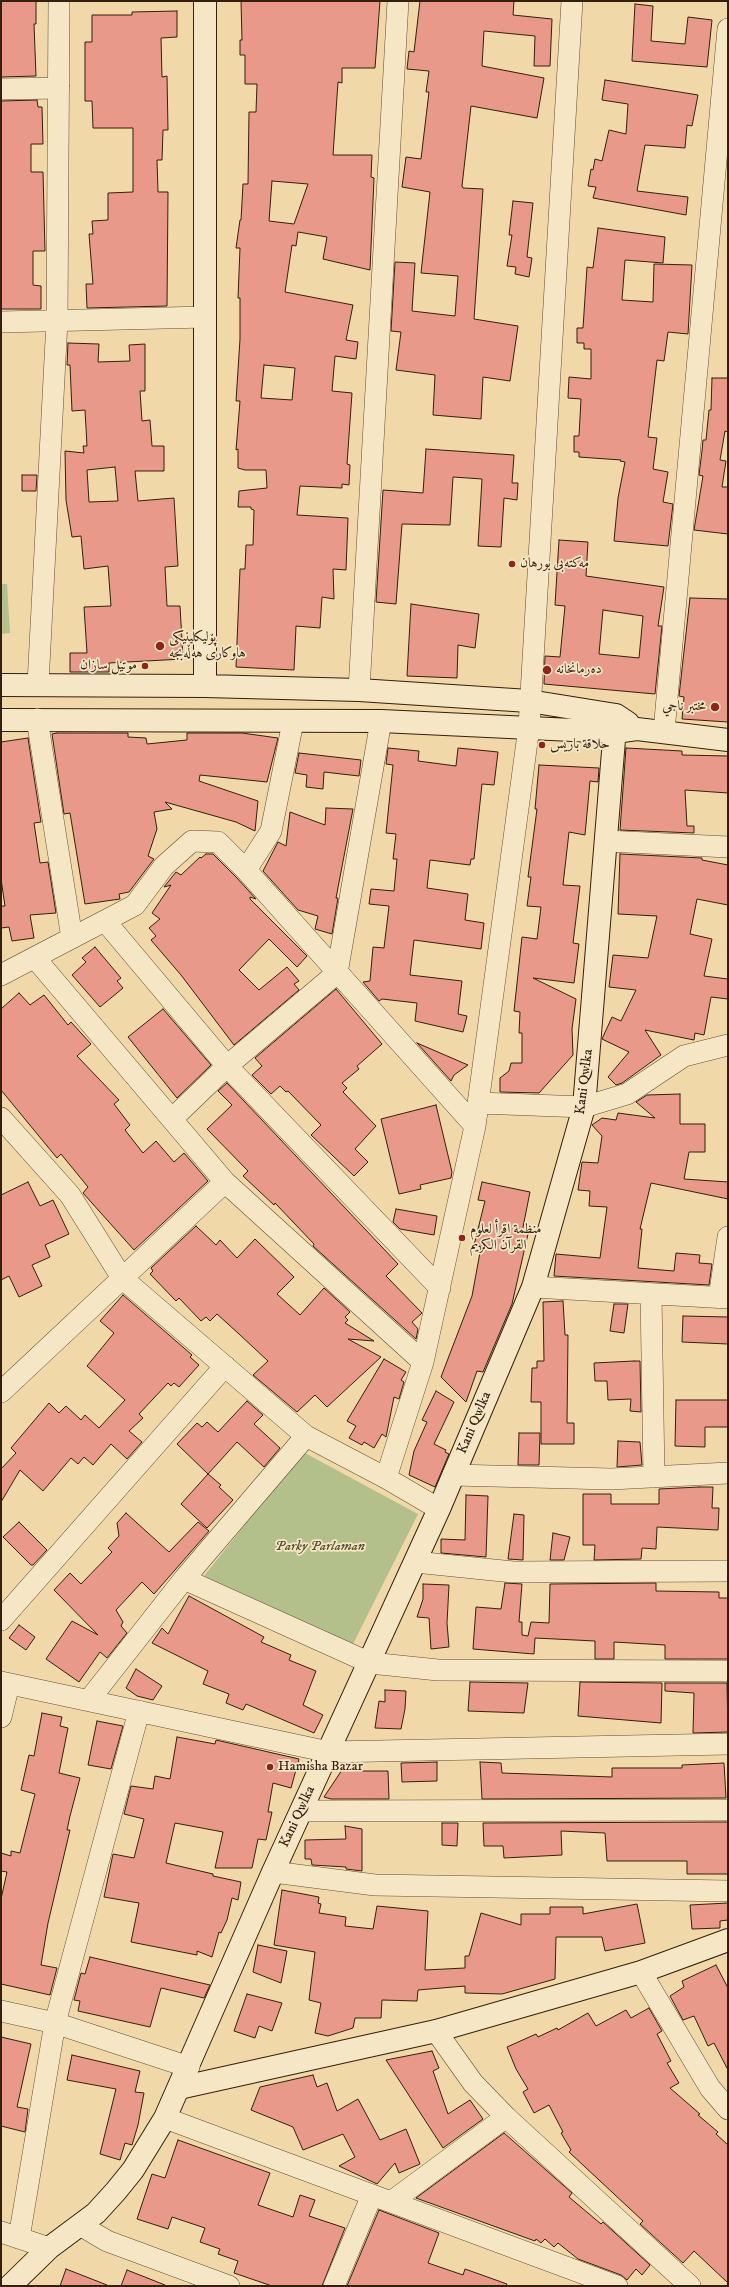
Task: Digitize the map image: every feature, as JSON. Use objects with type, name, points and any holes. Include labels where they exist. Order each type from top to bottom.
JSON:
[{"type":"street","points":[[38,684],[56,321],[59,1]]},
{"type":"street","points":[[205,1],[205,686]]},
{"type":"street","points":[[358,690],[398,1]]},
{"type":"street","points":[[386,1478],[423,1362],[479,1103],[529,727],[529,701],[572,1]]},
{"type":"street","points":[[664,731],[728,30]]},
{"type":"street","points":[[1,89],[59,88]]},
{"type":"street","points":[[1,322],[205,317]]},
{"type":"street","points":[[1,685],[205,686],[358,690],[529,701],[637,729],[664,731],[728,740]]},
{"type":"street","points":[[1,720],[37,719],[293,722],[381,721],[529,727],[615,724]]},
{"type":"street","points":[[37,719],[72,938]]},
{"type":"street","points":[[172,1119],[228,1066],[336,974],[381,721]]},
{"type":"street","points":[[246,870],[271,831],[293,722]]},
{"type":"street","name":"Kani Qwlka","points":[[10,2286],[50,2248],[96,2213],[133,2170],[165,2118],[189,2067],[273,1872],[415,1562],[533,1287],[584,1107],[615,724]]},
{"type":"street","points":[[606,840],[728,848]]},
{"type":"street","points":[[1,975],[135,905],[164,866],[192,841],[218,842],[246,870],[336,974],[474,1126]]},
{"type":"street","points":[[104,921],[228,1066],[440,1288]]},
{"type":"street","points":[[35,958],[225,1182],[423,1362]]},
{"type":"street","points":[[479,1103],[584,1107],[627,1094],[684,1056],[728,1045]]},
{"type":"street","points":[[1,1118],[70,1195],[122,1278],[306,1436],[386,1478],[438,1509]]},
{"type":"street","points":[[1,1392],[225,1182]]},
{"type":"street","points":[[533,1287],[724,1298],[728,1237]]},
{"type":"street","points":[[652,1294],[654,1477]]},
{"type":"street","points":[[1,1620],[225,1366]]},
{"type":"street","points":[[89,1700],[184,1579],[306,1436]]},
{"type":"street","points":[[453,1475],[611,1479],[728,1473]]},
{"type":"street","points":[[415,1562],[513,1572],[728,1572]]},
{"type":"street","points":[[184,1579],[370,1663],[438,1670],[728,1671]]},
{"type":"street","points":[[1,1717],[5,1683],[328,1752],[728,1744]]},
{"type":"street","points":[[50,2248],[10,2235],[55,2023],[139,1711]]},
{"type":"street","points":[[301,1811],[728,1810]]},
{"type":"street","points":[[273,1872],[375,1885],[728,1891]]},
{"type":"street","points":[[179,2088],[436,2031],[641,1972],[728,1940]]},
{"type":"street","points":[[641,1972],[724,2097]]},
{"type":"street","points":[[1,2010],[55,2023],[189,2067]]},
{"type":"street","points":[[436,2031],[473,2083],[506,2117],[690,2286]]},
{"type":"street","points":[[334,2286],[382,2199],[506,2117]]},
{"type":"street","points":[[165,2118],[617,2286]]},
{"type":"street","points":[[80,2225],[107,2241],[229,2286]]},
{"type":"green space","points":[[1,584],[7,584],[10,633],[1,634]]},
{"type":"green space","name":"Parky Parlaman","points":[[303,1452],[418,1514],[353,1644],[204,1576]]},
{"type":"building","points":[[1,1],[36,1],[36,24],[34,24],[36,76],[1,77]]},
{"type":"building","points":[[241,1],[380,1],[375,68],[342,68],[342,83],[338,82],[333,155],[372,155],[371,177],[374,178],[370,270],[323,259],[327,237],[298,232],[296,246],[292,245],[285,292],[353,305],[346,340],[358,342],[356,359],[335,356],[332,391],[352,393],[347,464],[350,465],[349,485],[342,484],[342,488],[300,486],[297,515],[348,518],[346,570],[333,569],[334,599],[322,597],[320,628],[296,626],[294,670],[236,667],[240,569],[245,569],[246,545],[253,545],[254,510],[251,509],[251,507],[238,507],[239,491],[267,488],[266,470],[245,470],[238,468],[238,449],[236,450],[240,401],[236,401],[240,339],[240,298],[238,298],[240,248],[236,248],[241,220],[243,184],[248,184],[249,112],[256,112],[257,84],[245,84],[245,55],[240,55],[240,40],[242,40]],"holes":[[[272,181],[308,184],[294,224],[269,221]],[[264,365],[295,368],[292,400],[261,398]]]},
{"type":"building","points":[[420,1],[514,1],[513,15],[552,19],[550,66],[534,66],[535,36],[484,31],[482,66],[544,78],[537,118],[471,106],[462,186],[463,188],[483,189],[474,319],[518,326],[510,381],[483,377],[481,419],[433,415],[435,375],[396,370],[401,332],[391,331],[395,262],[415,263],[412,311],[455,316],[458,276],[421,273],[430,192],[402,187],[406,157],[421,159],[429,92],[426,92],[429,71],[407,69],[409,51],[414,52]]},
{"type":"building","points":[[635,4],[653,6],[651,41],[685,44],[688,17],[712,20],[707,67],[632,61]]},
{"type":"building","points":[[177,11],[177,37],[161,38],[162,77],[167,76],[168,130],[163,130],[162,160],[157,160],[158,192],[168,192],[167,306],[87,308],[86,284],[93,284],[89,234],[93,234],[92,221],[108,220],[108,193],[133,192],[133,128],[93,128],[92,101],[85,101],[85,42],[92,42],[92,15],[132,15],[132,12]]},
{"type":"building","points":[[605,80],[698,95],[692,126],[687,125],[685,148],[645,145],[637,191],[688,197],[686,215],[593,198],[596,187],[588,186],[591,169],[593,170],[595,159],[602,161],[609,130],[626,134],[628,104],[602,100]]},
{"type":"building","points":[[37,100],[38,107],[42,107],[43,144],[31,144],[31,172],[43,172],[45,251],[33,251],[33,285],[41,286],[41,309],[1,309],[1,101]]},
{"type":"building","points":[[513,201],[533,203],[527,257],[532,258],[529,277],[515,274],[516,267],[507,266],[512,235],[509,235]]},
{"type":"building","points":[[598,228],[665,237],[663,263],[625,260],[622,300],[653,302],[654,264],[692,265],[688,334],[668,332],[664,361],[657,360],[648,437],[657,438],[653,469],[668,472],[663,502],[673,504],[668,546],[614,541],[618,498],[625,462],[620,461],[621,460],[579,457],[579,452],[574,452],[574,436],[579,436],[581,399],[568,398],[569,377],[591,379],[591,349],[584,349],[584,343],[577,343],[577,328],[583,328],[587,267],[593,268]]},
{"type":"building","points":[[68,343],[99,344],[98,362],[130,361],[129,345],[145,344],[145,391],[140,391],[142,421],[150,420],[152,446],[164,446],[164,471],[135,471],[138,501],[174,498],[178,566],[165,567],[167,606],[180,606],[183,659],[109,663],[109,672],[70,672],[70,653],[87,653],[84,607],[111,606],[108,566],[84,569],[81,536],[72,537],[66,500],[65,451],[84,453],[83,446],[87,446],[85,410],[72,411],[70,365],[67,365]],"holes":[[[115,467],[118,501],[89,502],[87,470]]]},
{"type":"building","points":[[712,378],[728,378],[728,432],[725,431],[720,460],[726,461],[722,487],[728,487],[728,534],[694,530],[703,476],[699,475],[703,440],[706,440],[709,410],[711,410]]},
{"type":"building","points":[[426,449],[514,455],[512,483],[518,483],[517,500],[504,498],[501,547],[478,546],[482,479],[453,477],[450,525],[402,524],[396,604],[376,602],[383,490],[423,493]]},
{"type":"building","points":[[22,475],[37,475],[36,491],[22,491]]},
{"type":"building","points":[[559,540],[588,542],[586,576],[664,587],[658,626],[662,626],[655,694],[544,684],[545,656],[560,657],[565,606],[555,605]],"holes":[[[603,610],[643,616],[639,658],[599,654]]]},
{"type":"building","points":[[690,598],[728,599],[728,722],[682,719],[684,697],[679,696]]},
{"type":"building","points":[[411,604],[479,614],[475,648],[458,645],[457,678],[407,676]]},
{"type":"building","points":[[128,733],[128,737],[146,738],[147,744],[187,740],[187,733],[242,733],[278,738],[267,782],[200,775],[199,781],[258,801],[255,831],[236,822],[165,802],[172,809],[154,812],[157,829],[148,856],[154,859],[129,892],[119,894],[120,899],[85,904],[70,813],[64,814],[52,734]]},
{"type":"building","points":[[28,738],[41,822],[34,823],[40,863],[48,862],[56,913],[30,915],[34,938],[12,941],[9,927],[1,928],[1,906],[5,906],[1,879],[1,742]]},
{"type":"building","points":[[388,748],[419,751],[418,761],[456,766],[458,748],[498,752],[494,785],[482,784],[474,859],[471,859],[470,865],[430,860],[427,888],[468,894],[465,920],[484,923],[481,949],[414,940],[410,975],[462,981],[458,1014],[467,1016],[463,1032],[415,1021],[417,1003],[382,999],[379,1001],[363,982],[370,981],[373,947],[384,948],[389,906],[369,904],[371,889],[394,891],[397,859],[393,859],[396,834],[386,833],[393,765],[386,764]]},
{"type":"building","points":[[626,748],[682,751],[682,755],[728,756],[728,793],[685,790],[687,826],[694,826],[694,833],[620,830]]},
{"type":"building","points":[[299,753],[361,760],[359,776],[324,772],[323,789],[306,787],[307,775],[295,773]]},
{"type":"building","points":[[539,765],[599,768],[598,782],[590,781],[585,835],[569,832],[563,885],[580,886],[573,943],[579,944],[574,983],[533,978],[576,999],[572,1029],[573,1055],[539,1093],[500,1092],[500,1078],[509,1071],[511,1063],[522,1063],[522,1033],[519,1033],[520,1012],[514,1011],[522,937],[537,939],[541,907],[527,906],[531,877],[528,877],[537,809],[535,809]]},
{"type":"building","points":[[326,808],[353,809],[336,898],[338,898],[332,934],[315,929],[318,916],[298,910],[263,871],[278,842],[286,846],[290,812],[325,825]]},
{"type":"building","points":[[206,854],[213,854],[237,878],[256,899],[250,897],[250,899],[307,956],[297,967],[269,939],[239,970],[259,990],[287,967],[299,981],[294,984],[299,990],[234,1045],[181,975],[151,940],[156,936],[149,928],[160,919],[152,913],[171,885],[164,887],[176,872],[181,875],[200,857],[201,858]]},
{"type":"building","points":[[620,854],[702,858],[702,860],[728,865],[728,905],[697,899],[690,934],[712,939],[704,976],[728,979],[728,999],[711,997],[704,1035],[695,1033],[694,1040],[645,1030],[661,1055],[622,1083],[616,1085],[608,1077],[629,1052],[602,1039],[612,1017],[621,1021],[636,990],[609,987],[613,955],[648,958],[657,916],[618,914]]},
{"type":"building","points":[[95,947],[121,978],[117,981],[123,988],[100,1007],[72,975],[86,962],[82,958]]},
{"type":"building","points":[[336,989],[382,1044],[357,1066],[359,1069],[342,1083],[347,1088],[343,1092],[376,1126],[355,1149],[368,1162],[354,1176],[311,1135],[321,1125],[288,1091],[286,1092],[280,1086],[271,1094],[252,1075],[262,1066],[255,1058]]},
{"type":"building","points":[[19,993],[30,1005],[44,995],[68,1025],[71,1022],[91,1044],[77,1056],[119,1100],[114,1104],[130,1125],[125,1130],[143,1153],[156,1141],[174,1162],[184,1153],[208,1181],[134,1250],[83,1193],[88,1187],[61,1154],[57,1158],[1,1090],[1,1009]]},
{"type":"building","points":[[163,1009],[211,1065],[177,1098],[128,1037]]},
{"type":"building","points":[[417,1043],[468,1065],[454,1075],[451,1081]]},
{"type":"building","points":[[227,1083],[398,1264],[386,1276],[422,1313],[412,1322],[418,1329],[416,1339],[313,1246],[314,1244],[275,1203],[274,1205],[243,1176],[248,1171],[207,1129],[232,1105],[218,1091]]},
{"type":"building","points":[[680,1094],[680,1124],[705,1124],[705,1152],[689,1152],[684,1179],[728,1182],[728,1199],[651,1183],[640,1229],[642,1229],[638,1268],[674,1271],[676,1253],[700,1255],[699,1263],[712,1264],[709,1285],[554,1276],[556,1254],[600,1258],[607,1207],[589,1206],[590,1191],[578,1190],[582,1162],[598,1163],[602,1136],[592,1125],[602,1118],[616,1120],[618,1113],[655,1118],[636,1102],[647,1095]]},
{"type":"building","points":[[436,1105],[452,1172],[451,1178],[420,1185],[421,1189],[399,1194],[381,1119]]},
{"type":"building","points":[[28,1182],[40,1206],[53,1200],[69,1234],[45,1245],[50,1257],[32,1265],[42,1286],[19,1297],[9,1276],[1,1280],[1,1195]]},
{"type":"building","points":[[482,1182],[530,1192],[522,1232],[528,1234],[512,1304],[483,1372],[477,1371],[466,1402],[441,1377],[472,1296],[481,1247],[474,1245],[485,1201],[478,1200]]},
{"type":"building","points":[[396,1209],[437,1216],[434,1235],[400,1229],[393,1222]]},
{"type":"building","points":[[196,1226],[216,1245],[220,1240],[237,1258],[255,1239],[294,1277],[277,1294],[300,1315],[324,1288],[350,1312],[345,1317],[348,1320],[345,1323],[374,1341],[348,1339],[381,1357],[327,1407],[315,1395],[297,1412],[253,1375],[268,1361],[217,1314],[210,1321],[206,1317],[201,1321],[179,1298],[176,1301],[150,1274],[153,1271],[151,1268]]},
{"type":"building","points":[[123,1295],[192,1355],[190,1357],[199,1365],[179,1387],[174,1383],[171,1386],[168,1383],[139,1414],[143,1418],[129,1431],[142,1442],[127,1459],[111,1444],[93,1465],[84,1457],[78,1464],[71,1458],[43,1491],[20,1470],[1,1502],[1,1469],[16,1453],[11,1448],[49,1403],[59,1413],[66,1406],[81,1420],[85,1415],[99,1428],[125,1400],[87,1366],[114,1333],[100,1321]]},
{"type":"building","points":[[563,1301],[565,1335],[568,1335],[567,1423],[574,1423],[574,1444],[541,1444],[541,1402],[531,1402],[532,1368],[537,1368],[537,1361],[544,1361],[543,1302]]},
{"type":"building","points":[[614,1304],[628,1304],[624,1333],[610,1331]]},
{"type":"building","points":[[683,1316],[728,1317],[728,1344],[682,1342]]},
{"type":"building","points":[[384,1359],[406,1372],[401,1380],[404,1382],[399,1399],[394,1397],[386,1437],[382,1434],[374,1448],[364,1442],[362,1445],[349,1438],[356,1426],[347,1421]]},
{"type":"building","points":[[640,1361],[641,1412],[630,1411],[631,1399],[608,1400],[607,1381],[595,1381],[594,1363]]},
{"type":"building","points":[[436,1391],[454,1402],[434,1444],[446,1450],[445,1452],[449,1454],[435,1487],[409,1475],[414,1451],[427,1422],[422,1420]]},
{"type":"building","points":[[676,1400],[728,1400],[728,1427],[705,1427],[705,1447],[675,1446]]},
{"type":"building","points":[[247,1401],[263,1415],[254,1424],[280,1448],[264,1467],[237,1442],[208,1474],[177,1444],[197,1423],[202,1427],[207,1422],[218,1432]]},
{"type":"building","points":[[519,1433],[540,1433],[539,1465],[518,1465]]},
{"type":"building","points":[[618,1441],[640,1442],[642,1465],[617,1467]]},
{"type":"building","points":[[208,1474],[221,1485],[219,1487],[233,1500],[207,1528],[181,1504]]},
{"type":"building","points":[[713,1487],[712,1508],[719,1508],[718,1530],[657,1527],[656,1549],[642,1548],[641,1559],[594,1560],[595,1545],[583,1545],[583,1494],[611,1494],[611,1504],[659,1504],[659,1489]]},
{"type":"building","points":[[466,1495],[488,1496],[486,1557],[441,1553],[441,1539],[465,1540]]},
{"type":"building","points":[[126,1513],[169,1552],[198,1522],[209,1531],[154,1594],[142,1582],[116,1610],[123,1622],[121,1626],[127,1633],[107,1658],[100,1652],[79,1682],[46,1659],[72,1621],[98,1635],[54,1590],[70,1573],[81,1584],[112,1552],[108,1548],[119,1536],[117,1523]]},
{"type":"building","points":[[514,1514],[524,1515],[523,1560],[508,1559]]},
{"type":"building","points":[[19,1522],[47,1550],[33,1565],[31,1565],[3,1537]]},
{"type":"building","points":[[553,1533],[570,1537],[564,1560],[550,1560]]},
{"type":"building","points":[[505,1583],[522,1584],[519,1622],[522,1622],[522,1635],[528,1636],[531,1622],[549,1623],[550,1584],[656,1583],[656,1591],[719,1592],[719,1598],[728,1598],[728,1659],[665,1659],[665,1645],[614,1642],[614,1659],[595,1659],[595,1641],[535,1638],[534,1654],[473,1649],[476,1607],[501,1609]]},
{"type":"building","points":[[423,1584],[449,1585],[447,1623],[449,1647],[431,1649],[429,1618],[417,1617],[423,1599]]},
{"type":"building","points":[[189,1596],[264,1637],[261,1642],[291,1655],[289,1660],[316,1671],[303,1705],[323,1715],[314,1733],[246,1704],[243,1710],[226,1703],[229,1694],[203,1684],[208,1671],[152,1643],[162,1628],[168,1634]]},
{"type":"building","points":[[19,1625],[35,1637],[26,1650],[9,1638]]},
{"type":"building","points":[[136,1669],[162,1686],[153,1700],[137,1696],[126,1688]]},
{"type":"building","points":[[470,1682],[528,1683],[524,1713],[468,1711]]},
{"type":"building","points":[[580,1682],[662,1683],[661,1723],[578,1716]]},
{"type":"building","points":[[665,1683],[727,1683],[728,1732],[693,1733],[694,1693],[665,1691]]},
{"type":"building","points":[[385,1690],[406,1691],[405,1709],[401,1729],[375,1728],[379,1701],[385,1702]]},
{"type":"building","points":[[42,1713],[62,1717],[60,1726],[68,1728],[59,1773],[80,1778],[67,1830],[70,1830],[48,1923],[41,1965],[57,1968],[50,1995],[1,1984],[1,1899],[7,1872],[1,1871],[1,1853],[11,1856],[11,1851],[20,1853],[35,1794],[21,1790],[29,1755],[34,1756]]},
{"type":"building","points":[[97,1721],[123,1726],[111,1769],[88,1765]]},
{"type":"building","points":[[177,1737],[215,1744],[216,1740],[299,1759],[291,1788],[273,1783],[268,1812],[272,1812],[266,1840],[258,1839],[252,1868],[215,1868],[223,1832],[175,1823],[166,1863],[241,1882],[238,1900],[232,1898],[227,1920],[221,1933],[219,1932],[212,1957],[197,1951],[197,1955],[131,1942],[139,1903],[104,1897],[113,1854],[134,1858],[144,1819],[124,1814],[131,1786],[153,1789],[155,1776],[170,1779]]},
{"type":"building","points":[[437,1762],[437,1781],[402,1782],[401,1763]]},
{"type":"building","points":[[480,1762],[501,1763],[502,1773],[612,1777],[612,1768],[682,1768],[682,1765],[724,1763],[726,1798],[482,1799]]},
{"type":"building","points":[[355,1769],[355,1771],[388,1771],[389,1799],[331,1799],[324,1797],[342,1770]]},
{"type":"building","points":[[728,1822],[728,1874],[687,1874],[687,1861],[607,1861],[605,1833],[561,1831],[562,1855],[504,1858],[503,1846],[484,1846],[483,1823]]},
{"type":"building","points":[[442,1823],[458,1823],[457,1846],[442,1845]]},
{"type":"building","points":[[345,1826],[362,1829],[362,1871],[346,1869],[346,1867],[312,1865],[311,1859],[305,1859],[305,1840],[346,1839]]},
{"type":"building","points":[[282,1890],[319,1897],[318,1903],[321,1904],[319,1913],[346,1917],[345,1926],[373,1929],[377,1906],[428,1911],[425,1970],[465,1968],[465,1956],[469,1956],[481,1913],[521,1925],[521,1914],[550,1914],[550,1907],[583,1907],[583,1914],[637,1904],[645,1943],[605,1951],[602,1937],[556,1937],[555,1979],[502,1994],[465,1993],[465,1986],[418,1990],[417,2001],[382,2000],[381,2018],[355,2018],[353,2028],[328,2036],[315,2033],[321,2003],[309,2000],[315,1952],[274,1945]]},
{"type":"building","points":[[728,1903],[728,1920],[720,1921],[720,1928],[692,1929],[690,1905]]},
{"type":"building","points":[[258,1945],[287,1951],[281,1983],[253,1972]]},
{"type":"building","points":[[90,1957],[210,1985],[204,1998],[161,1988],[150,2027],[78,2011],[80,2001],[74,2000],[81,1973],[85,1974]]},
{"type":"building","points":[[716,1965],[728,1988],[728,2070],[714,2043],[708,2046],[694,2016],[683,2020],[670,1996],[684,1987],[682,1981]]},
{"type":"building","points":[[247,1994],[282,2003],[272,2031],[259,2026],[255,2038],[234,2031]]},
{"type":"building","points":[[649,2008],[662,2031],[657,2034],[671,2061],[667,2063],[679,2083],[670,2088],[700,2114],[698,2115],[718,2132],[716,2134],[728,2145],[728,2283],[694,2251],[683,2263],[640,2224],[643,2221],[569,2152],[571,2150],[561,2133],[563,2132],[549,2105],[534,2113],[523,2092],[528,2089],[516,2069],[507,2047],[536,2034],[538,2037],[557,2028],[558,2030],[588,2013],[596,2026],[626,2010],[631,2018]]},
{"type":"building","points":[[1,2037],[31,2044],[17,2107],[28,2109],[25,2132],[1,2126]]},
{"type":"building","points":[[432,2051],[439,2068],[433,2071],[448,2114],[470,2100],[483,2119],[443,2148],[386,2060]]},
{"type":"building","points":[[72,2055],[140,2071],[135,2092],[144,2093],[138,2125],[132,2145],[125,2143],[120,2160],[100,2154],[116,2089],[67,2080]]},
{"type":"building","points":[[313,2075],[317,2087],[327,2083],[337,2111],[358,2099],[380,2140],[406,2129],[420,2164],[399,2173],[395,2163],[377,2184],[339,2166],[355,2157],[343,2134],[303,2150],[293,2127],[251,2110],[260,2087]]},
{"type":"building","points":[[504,2133],[572,2193],[569,2197],[601,2224],[603,2222],[650,2265],[642,2275],[636,2269],[627,2280],[621,2275],[578,2259],[558,2243],[554,2247],[545,2239],[541,2243],[536,2239],[535,2241],[416,2198]]},
{"type":"building","points":[[178,2140],[270,2173],[258,2205],[293,2217],[300,2195],[315,2200],[309,2216],[345,2228],[322,2286],[272,2286],[234,2273],[238,2261],[218,2254],[220,2249],[200,2242],[205,2228],[172,2217],[168,2229],[137,2219],[152,2174],[165,2178]]},
{"type":"building","points":[[379,2210],[439,2233],[428,2263],[463,2275],[465,2269],[507,2284],[506,2286],[347,2286]]},
{"type":"building","points":[[66,2269],[107,2285],[60,2286]]},
{"type":"building","points":[[127,2270],[165,2285],[165,2286],[121,2286]]},
{"type":"place","name":"مەکتەبی بورهان","points":[[512,564]]},
{"type":"place","name":"پۆلیکلینیکی هاوکاری هەڵەبجە","points":[[160,646]]},
{"type":"place","name":"موتيل سازان","points":[[145,666]]},
{"type":"place","name":"دەرمانخانە","points":[[547,670]]},
{"type":"place","name":"مختبر ناجي","points":[[715,707]]},
{"type":"place","name":"حلاقة باریس","points":[[542,745]]},
{"type":"place","name":"منظمة اقرأ لعلوم القرآن الكريم","points":[[462,1238]]},
{"type":"place","name":"Hamisha Bazar","points":[[270,1767]]}]
